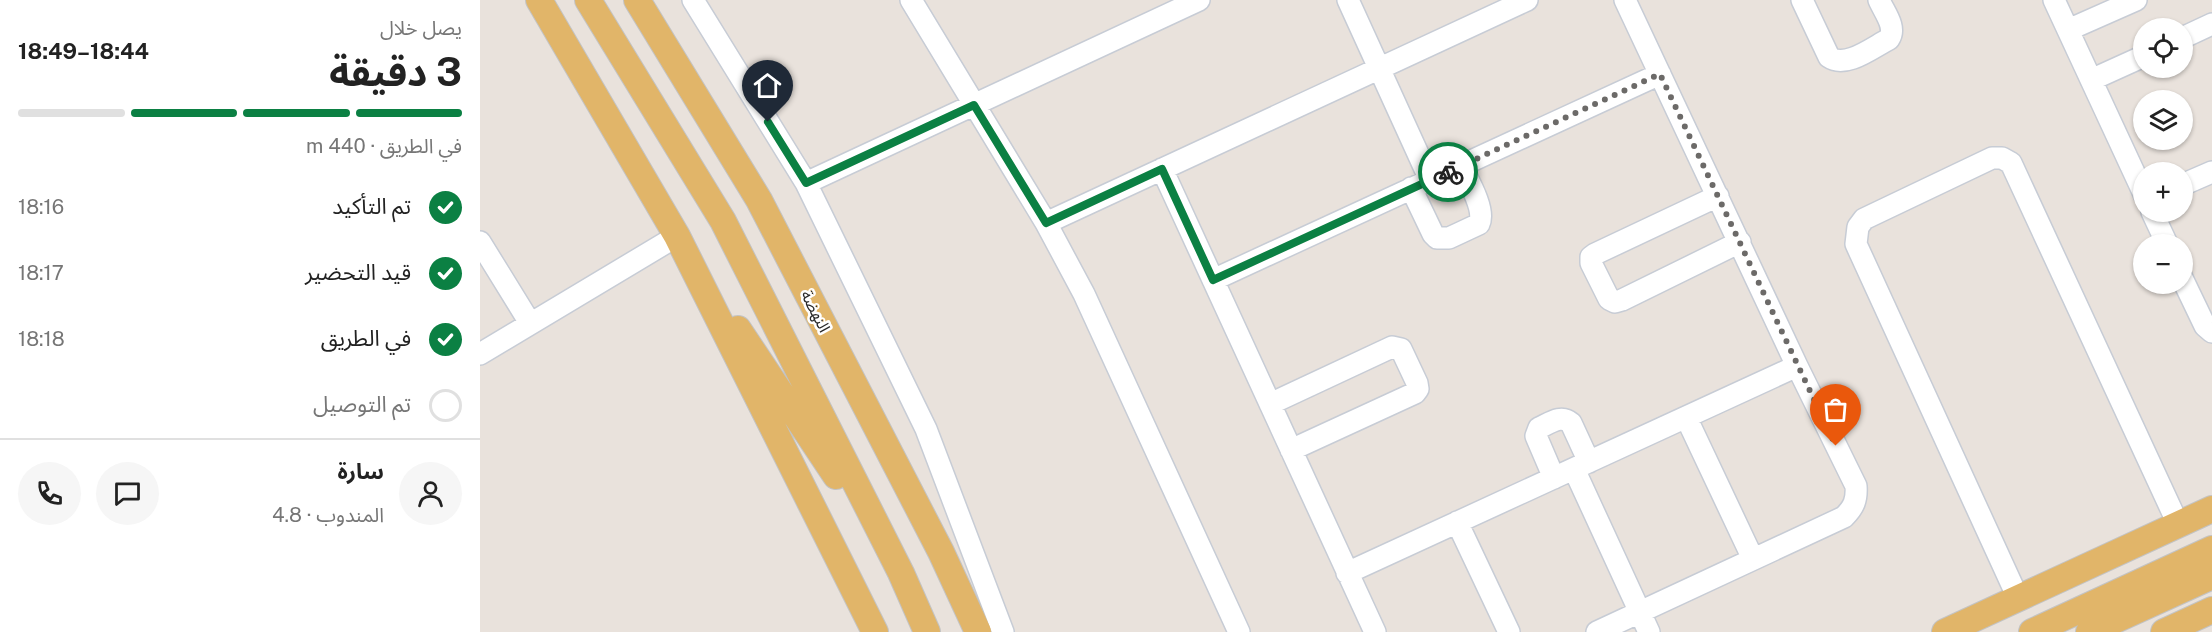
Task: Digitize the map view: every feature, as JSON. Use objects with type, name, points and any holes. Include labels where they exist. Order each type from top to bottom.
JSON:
[{"type":"main road","points":[[539,0],[677,236],[901,573]]},
{"type":"main road","points":[[588,0],[723,221],[901,573],[927,632]]},
{"type":"main road","name":"النهضة","points":[[636,0],[759,200],[941,552],[978,632]]},
{"type":"main road","points":[[677,236],[875,632]]},
{"type":"main road","points":[[1946,632],[2212,508]]},
{"type":"main road","points":[[2152,578],[2212,541]]},
{"type":"main road","points":[[2032,632],[2212,549]]},
{"type":"main road","points":[[2089,632],[2212,576]]},
{"type":"main road","points":[[2164,632],[2212,610]]},
{"type":"street","points":[[693,0],[806,183],[926,429],[1003,632]]},
{"type":"street","points":[[911,0],[1046,223],[1084,294],[1239,632]]},
{"type":"street","points":[[806,183],[1199,0]]},
{"type":"street","points":[[1348,0],[1380,69],[1421,184],[1433,234],[1437,238],[1449,238],[1479,224],[1482,220],[1481,210],[1461,166]]},
{"type":"street","points":[[1046,223],[1527,0]]},
{"type":"street","points":[[1597,632],[1844,517],[1852,509],[1857,497],[1856,486],[1625,0]]},
{"type":"street","points":[[1802,0],[1829,57],[1833,60],[1845,61],[1889,39],[1892,35],[1892,28],[1879,0]]},
{"type":"street","points":[[2054,0],[2133,170]]},
{"type":"street","points":[[2068,30],[2136,0]]},
{"type":"street","points":[[2193,33],[2212,24]]},
{"type":"street","points":[[2091,80],[2133,61]]},
{"type":"street","points":[[1213,280],[1660,74]]},
{"type":"street","points":[[2018,598],[1856,244],[1858,226],[1864,219],[1992,158],[2002,158],[2011,163],[2178,524]]},
{"type":"street","points":[[1162,169],[1375,632]]},
{"type":"street","points":[[2193,180],[2212,172]]},
{"type":"street","points":[[1718,196],[1595,254],[1591,257],[1591,263],[1609,299],[1615,302],[1740,242]]},
{"type":"street","points":[[480,354],[677,236]]},
{"type":"street","points":[[480,242],[530,323]]},
{"type":"street","points":[[2190,294],[2205,326],[2212,332]]},
{"type":"street","points":[[1270,404],[1392,347],[1401,349],[1417,383],[1418,389],[1415,393],[1291,450]]},
{"type":"street","points":[[1347,573],[1797,366]]},
{"type":"street","points":[[1686,417],[1753,559]]},
{"type":"street","points":[[1554,478],[1536,436],[1539,428],[1561,418],[1571,423],[1581,466],[1649,632]]},
{"type":"street","points":[[1457,522],[1509,632]]},
{"type":"way so far","points":[[1448,172],[1660,74],[1836,446]]},
{"type":"route","points":[[768,122],[806,183],[974,105],[1046,223],[1162,169],[1213,280],[1448,172]]}]
